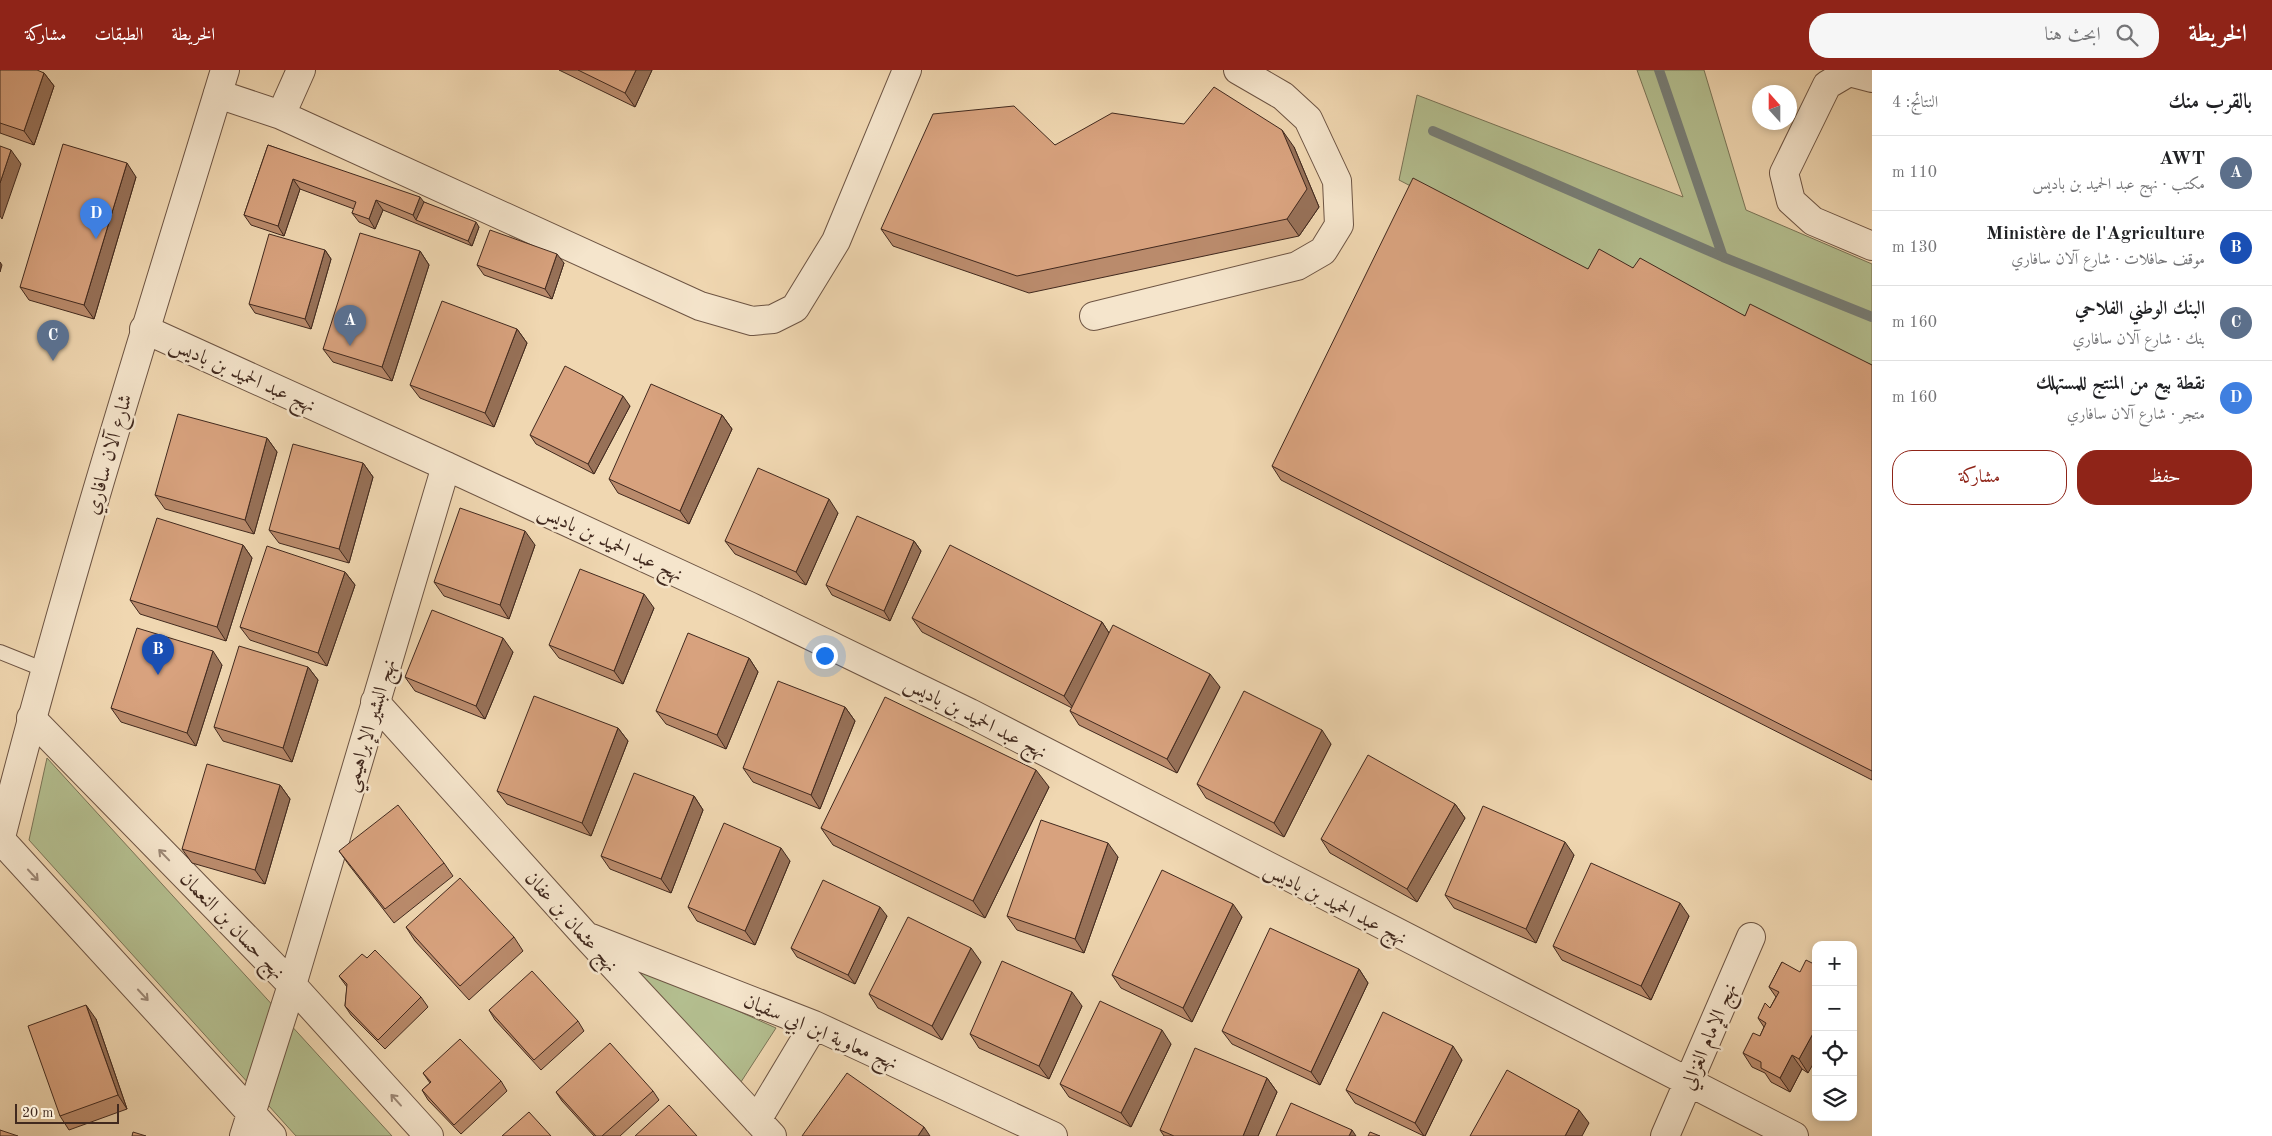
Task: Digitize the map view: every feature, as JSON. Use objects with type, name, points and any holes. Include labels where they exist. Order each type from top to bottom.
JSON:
[{"type":"street","points":[[281,115],[301,70]]},
{"type":"street","points":[[221,82],[281,115],[700,306],[752,322],[772,319],[795,308],[816,276],[836,241],[907,70]]},
{"type":"street","points":[[1094,316],[1296,266],[1323,251],[1339,225],[1337,181],[1308,119],[1283,96],[1238,70]]},
{"type":"street","points":[[1872,78],[1849,72],[1827,85],[1784,172],[1791,202],[1813,221],[1872,246]]},
{"type":"street","name":"شارع آلان سافاري","points":[[0,840],[5,796],[31,718],[144,329],[221,82]]},
{"type":"street","name":"نهج عبد الحميد بن باديس","points":[[144,329],[749,606],[970,713],[1794,1136]]},
{"type":"street","name":"نهج البشير الإبراهيمي","points":[[247,1124],[292,985],[446,466]]},
{"type":"street","name":"نهج عثمان بن عفان","points":[[375,702],[585,935],[765,1128]]},
{"type":"street","name":"نهج حسان بن النعمان","points":[[31,718],[292,985],[429,1136]]},
{"type":"street","points":[[0,840],[247,1124],[272,1136]]},
{"type":"street","name":"نهج معاوية ابن ابي سفيان","points":[[585,935],[814,1025],[1053,1136]]},
{"type":"street","name":"نهج الإمام الغزالي","points":[[1665,1136],[1751,936]]},
{"type":"street","points":[[765,1128],[814,1025]]},
{"type":"lane","points":[[0,652],[45,670]]},
{"type":"green space","points":[[1637,70],[1704,70],[1746,210],[1872,264],[1872,374],[1754,330],[1598,283],[1399,180],[1417,95],[1683,197]]},
{"type":"green space","points":[[47,758],[392,1136],[296,1136],[29,840]]},
{"type":"green space","points":[[620,958],[776,1028],[739,1085]]},
{"type":"building","points":[[0,70],[37,70],[44,73],[24,131],[0,123]]},
{"type":"building","points":[[578,70],[636,70],[625,93]]},
{"type":"building","points":[[1214,87],[1282,130],[1307,189],[1287,219],[1017,276],[881,229],[933,114],[1014,106],[1055,145],[1112,113],[1184,124]]},
{"type":"building","points":[[63,144],[127,163],[84,305],[20,287]]},
{"type":"building","points":[[268,145],[420,197],[413,215],[376,200],[369,219],[352,213],[356,202],[293,179],[278,226],[244,215]]},
{"type":"building","points":[[0,146],[11,150],[0,183]]},
{"type":"building","points":[[1413,178],[1588,269],[1599,249],[1633,268],[1640,258],[1745,316],[1750,304],[1872,365],[1872,771],[1272,466]]},
{"type":"building","points":[[424,202],[476,222],[468,241],[416,220]]},
{"type":"building","points":[[490,230],[557,254],[545,289],[477,265]]},
{"type":"building","points":[[360,233],[420,251],[382,367],[323,349]]},
{"type":"building","points":[[269,234],[325,250],[305,319],[249,304]]},
{"type":"building","points":[[442,301],[517,329],[485,413],[410,385]]},
{"type":"building","points":[[565,366],[623,396],[588,464],[530,435]]},
{"type":"building","points":[[651,384],[722,415],[680,511],[609,479]]},
{"type":"building","points":[[178,414],[267,438],[245,520],[155,495]]},
{"type":"building","points":[[293,444],[363,463],[339,549],[269,530]]},
{"type":"building","points":[[758,468],[829,499],[796,572],[725,541]]},
{"type":"building","points":[[460,508],[525,531],[500,605],[434,582]]},
{"type":"building","points":[[857,516],[914,541],[884,611],[826,585]]},
{"type":"building","points":[[157,518],[243,545],[217,627],[130,600]]},
{"type":"building","points":[[950,545],[1102,622],[1064,696],[912,618]]},
{"type":"building","points":[[267,546],[345,572],[318,653],[240,627]]},
{"type":"building","points":[[580,569],[644,594],[614,671],[549,645]]},
{"type":"building","points":[[432,610],[503,638],[476,706],[405,677]]},
{"type":"building","points":[[1113,625],[1210,674],[1167,759],[1070,711]]},
{"type":"building","points":[[137,628],[213,651],[187,733],[111,708]]},
{"type":"building","points":[[688,633],[749,658],[717,735],[656,711]]},
{"type":"building","points":[[239,646],[308,667],[283,748],[214,727]]},
{"type":"building","points":[[778,681],[845,707],[811,795],[743,768]]},
{"type":"building","points":[[1244,691],[1322,730],[1274,823],[1197,784]]},
{"type":"building","points":[[534,696],[618,728],[582,823],[497,791]]},
{"type":"building","points":[[885,697],[1036,770],[973,901],[821,828]]},
{"type":"building","points":[[1368,755],[1455,804],[1407,889],[1321,839]]},
{"type":"building","points":[[207,764],[280,785],[255,870],[182,849]]},
{"type":"building","points":[[634,773],[694,796],[661,879],[601,856]]},
{"type":"building","points":[[398,805],[444,863],[385,909],[339,851]]},
{"type":"building","points":[[1483,806],[1565,842],[1526,929],[1445,895]]},
{"type":"building","points":[[1041,820],[1108,843],[1075,939],[1007,916]]},
{"type":"building","points":[[724,823],[781,848],[745,931],[688,907]]},
{"type":"building","points":[[1591,863],[1680,903],[1641,986],[1553,946]]},
{"type":"building","points":[[1162,870],[1233,904],[1183,1008],[1112,975]]},
{"type":"building","points":[[460,878],[514,937],[460,986],[406,927]]},
{"type":"building","points":[[823,880],[880,907],[848,975],[791,948]]},
{"type":"building","points":[[908,917],[971,948],[932,1026],[869,994]]},
{"type":"building","points":[[1270,928],[1359,969],[1311,1072],[1222,1031]]},
{"type":"building","points":[[375,950],[421,997],[378,1040],[345,1006],[347,984],[339,976],[362,954],[367,958]]},
{"type":"building","points":[[1806,960],[1812,963],[1812,1035],[1799,1059],[1792,1055],[1780,1078],[1761,1068],[1761,1062],[1743,1053],[1753,1033],[1760,1036],[1766,1023],[1758,1018],[1765,1003],[1770,1008],[1779,992],[1769,987],[1782,962],[1800,972]]},
{"type":"building","points":[[1002,961],[1072,992],[1039,1066],[970,1034]]},
{"type":"building","points":[[532,971],[578,1021],[534,1060],[489,1010]]},
{"type":"building","points":[[1100,1001],[1162,1030],[1121,1113],[1060,1084]]},
{"type":"building","points":[[86,1005],[118,1095],[60,1116],[28,1026]]},
{"type":"building","points":[[1383,1012],[1453,1046],[1415,1123],[1346,1090]]},
{"type":"building","points":[[460,1039],[501,1081],[454,1125],[422,1090],[431,1082],[423,1073]]},
{"type":"building","points":[[610,1043],[653,1091],[602,1136],[596,1136],[556,1092]]},
{"type":"building","points":[[1195,1048],[1267,1078],[1243,1136],[1174,1136],[1160,1130]]},
{"type":"building","points":[[1507,1070],[1579,1110],[1565,1136],[1470,1136]]},
{"type":"building","points":[[847,1073],[924,1127],[918,1136],[802,1136]]},
{"type":"building","points":[[1291,1103],[1352,1130],[1349,1136],[1276,1136]]},
{"type":"building","points":[[669,1105],[697,1136],[635,1136]]},
{"type":"building","points":[[529,1112],[551,1136],[502,1136]]},
{"type":"building","points":[[0,1130],[18,1136],[0,1136]]},
{"type":"building","points":[[133,1132],[146,1136],[132,1136]]},
{"type":"building","points":[[1370,1132],[1380,1136],[1368,1136]]},
{"type":"waterway","points":[[1659,70],[1723,257]]},
{"type":"waterway","points":[[1433,131],[1723,257],[1872,317]]},
{"type":"place","name":"نقطة بيع من المنتج للمستهلك","points":[[96,239]]},
{"type":"place","name":"AWT","points":[[350,346]]},
{"type":"place","name":"البنك الوطني الفلاحي","points":[[53,361]]},
{"type":"place","name":"Ministère de l'Agriculture","points":[[158,675]]}]
